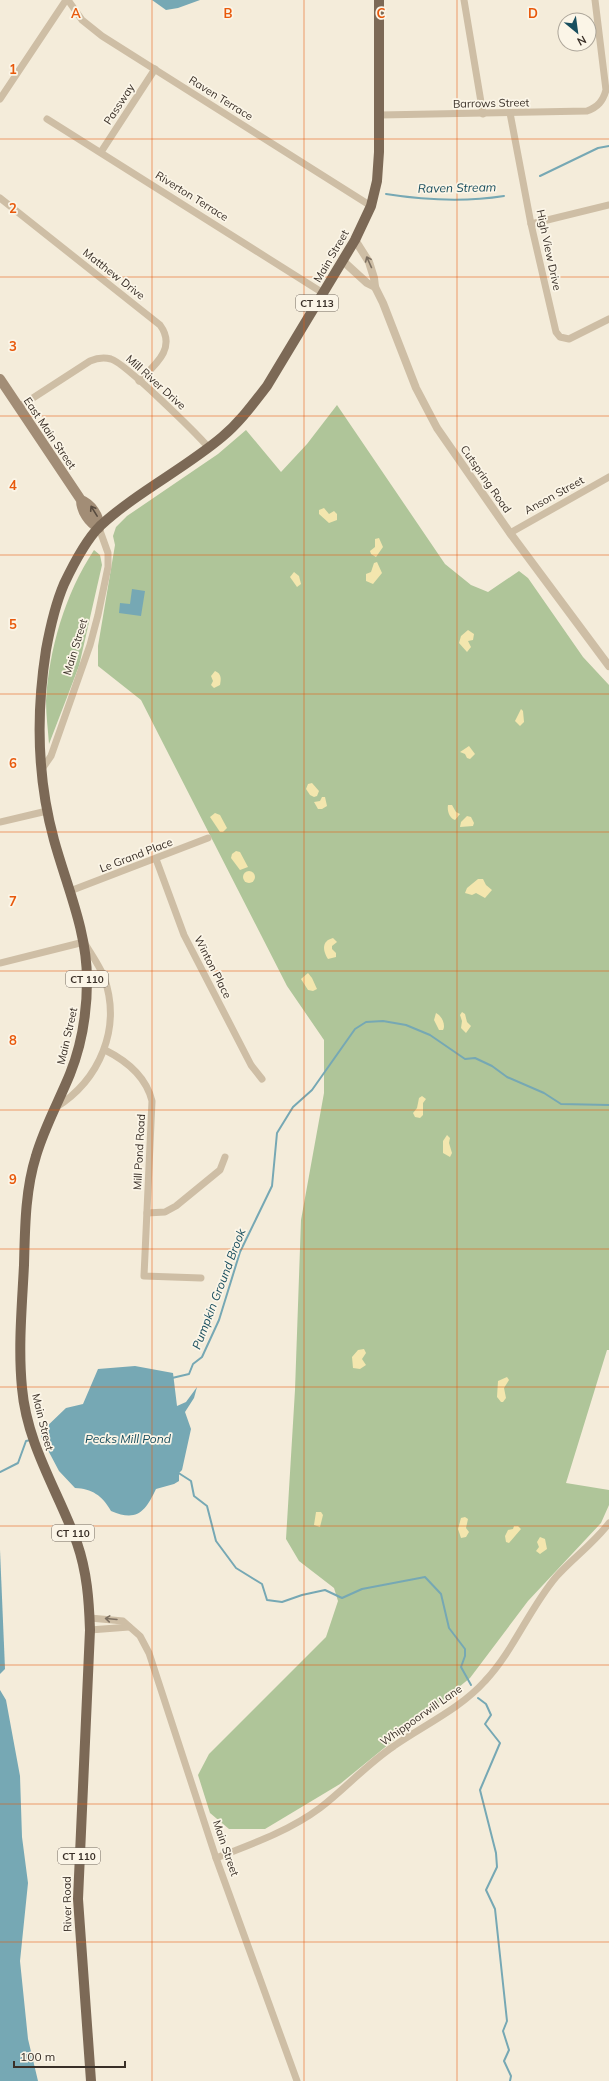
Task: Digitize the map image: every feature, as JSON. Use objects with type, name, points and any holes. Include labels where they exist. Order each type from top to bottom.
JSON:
[{"type":"main road","name":"Main Street","points":[[90,1630],[88,1589],[80,1555],[33,1440],[25,1408],[20,1359],[28,1189],[35,1159],[76,1057],[85,1017],[87,983],[84,942],[47,811],[42,769],[39,730],[40,696],[54,614],[70,573],[99,528],[135,499],[209,448],[240,420],[267,386],[355,240],[371,206],[378,167],[380,115],[380,0]]},
{"type":"main road","name":"East Main Street","points":[[0,379],[81,500],[83,510],[91,522],[99,528]]},
{"type":"main road","name":"River Road","points":[[90,1630],[78,1899],[91,2081]]},
{"type":"street","name":"Raven Terrace","points":[[67,0],[82,20],[102,36],[371,206]]},
{"type":"street","points":[[0,99],[67,0]]},
{"type":"street","points":[[464,0],[483,114]]},
{"type":"street","name":"Barrows Street","points":[[380,115],[587,111],[600,104],[606,90],[594,0]]},
{"type":"street","name":"Passway","points":[[101,152],[155,69]]},
{"type":"street","name":"High View Drive","points":[[510,113],[531,224],[554,328],[558,335],[563,339],[569,339],[609,319]]},
{"type":"street","name":"Riverton Terrace","points":[[47,119],[323,293]]},
{"type":"street","name":"Matthew Drive","points":[[0,198],[160,325],[166,336],[165,350],[161,358],[139,381]]},
{"type":"street","points":[[531,224],[609,205]]},
{"type":"street","name":"Cutspring Road","points":[[355,240],[369,262],[375,287],[416,388],[431,417],[459,461],[510,533],[609,666]]},
{"type":"street","points":[[342,261],[360,278],[375,287]]},
{"type":"street","name":"Mill River Drive","points":[[18,407],[83,365],[97,358],[112,359],[139,381],[209,448]]},
{"type":"street","name":"Anson Street","points":[[510,533],[609,477]]},
{"type":"street","name":"Main Street","points":[[42,769],[51,756],[90,645],[98,615],[108,567],[108,553],[99,528]]},
{"type":"street","points":[[0,822],[47,811]]},
{"type":"street","name":"Le Grand Place","points":[[70,891],[208,838]]},
{"type":"street","name":"Winton Place","points":[[156,859],[184,935],[251,1065],[262,1079]]},
{"type":"street","points":[[0,963],[84,942]]},
{"type":"street","name":"Main Street","points":[[55,1108],[70,1099],[84,1083],[105,1050],[110,1026],[108,992],[101,972],[84,942]]},
{"type":"street","name":"Mill Pond Road","points":[[105,1050],[118,1056],[135,1070],[149,1089],[152,1101],[144,1276],[201,1278]]},
{"type":"street","points":[[147,1213],[165,1212],[176,1206],[220,1170],[225,1157]]},
{"type":"street","name":"Whippoorwill Lane","points":[[216,1858],[266,1838],[308,1816],[393,1747],[468,1697],[484,1682],[501,1662],[541,1596],[557,1576],[609,1523]]},
{"type":"street","name":"Main Street","points":[[90,1618],[121,1620],[140,1636],[149,1653],[216,1858],[297,2081]]},
{"type":"street","points":[[90,1630],[129,1627]]},
{"type":"green space","points":[[337,405],[445,564],[471,585],[488,592],[519,571],[528,578],[583,657],[609,685],[609,1350],[607,1350],[566,1483],[609,1490],[609,1505],[601,1523],[528,1601],[470,1678],[340,1784],[265,1829],[229,1829],[210,1813],[198,1775],[209,1754],[326,1637],[338,1601],[334,1588],[299,1561],[286,1539],[295,1390],[301,1220],[324,1093],[324,1040],[287,986],[141,700],[98,666],[98,646],[115,545],[113,536],[116,527],[127,516],[218,454],[246,430],[281,472],[307,444]]},
{"type":"green space","points":[[94,550],[100,555],[102,565],[79,666],[49,744],[46,701],[55,642],[67,603]]},
{"type":"sand","points":[[324,508],[329,514],[334,511],[337,514],[337,520],[329,523],[319,514],[319,510]]},
{"type":"sand","points":[[379,538],[383,547],[376,557],[371,554],[370,551],[375,547],[375,539]]},
{"type":"sand","points":[[377,562],[382,573],[373,584],[366,581],[366,574],[371,572],[374,563]]},
{"type":"sand","points":[[294,572],[299,576],[301,584],[297,587],[290,577]]},
{"type":"sand","points":[[468,630],[474,634],[473,640],[468,641],[471,647],[467,652],[459,643],[461,636]]},
{"type":"sand","points":[[215,671],[220,675],[221,681],[220,685],[214,688],[211,685],[213,681],[211,676]]},
{"type":"sand","points":[[521,709],[523,711],[524,722],[520,726],[515,721]]},
{"type":"sand","points":[[469,746],[475,754],[470,759],[467,758],[465,754],[460,752]]},
{"type":"sand","points":[[312,783],[319,791],[317,796],[314,797],[310,795],[306,789],[308,784]]},
{"type":"sand","points":[[322,797],[325,797],[327,806],[322,809],[318,809],[314,802],[320,801]]},
{"type":"sand","points":[[448,805],[452,805],[456,812],[460,814],[455,820],[451,818],[449,814]]},
{"type":"sand","points":[[215,813],[220,815],[227,828],[223,832],[220,832],[210,817]]},
{"type":"sand","points":[[467,816],[471,817],[474,823],[473,826],[460,827],[461,822]]},
{"type":"sand","points":[[236,851],[240,852],[248,867],[240,870],[231,858],[232,854]]},
{"type":"sand","points":[[247,871],[251,871],[255,877],[251,883],[247,883],[243,879],[243,875]]},
{"type":"sand","points":[[478,879],[483,879],[486,885],[492,890],[485,898],[476,893],[472,895],[465,893],[467,888]]},
{"type":"sand","points":[[333,938],[337,942],[332,946],[332,949],[336,953],[336,957],[328,959],[324,947],[326,941]]},
{"type":"sand","points":[[308,973],[317,989],[313,991],[308,990],[301,979]]},
{"type":"sand","points":[[462,1012],[465,1014],[467,1022],[471,1026],[466,1033],[461,1028],[462,1021],[460,1015]]},
{"type":"sand","points":[[436,1013],[443,1021],[443,1030],[439,1030],[434,1020]]},
{"type":"sand","points":[[422,1096],[426,1099],[423,1103],[423,1115],[420,1118],[415,1117],[413,1113],[417,1108],[419,1098]]},
{"type":"sand","points":[[447,1135],[450,1138],[449,1143],[452,1153],[450,1157],[443,1153],[443,1141]]},
{"type":"sand","points":[[364,1349],[366,1353],[362,1359],[366,1365],[360,1369],[353,1368],[352,1357],[358,1350]]},
{"type":"sand","points":[[507,1377],[509,1380],[504,1388],[506,1398],[503,1402],[501,1402],[497,1397],[498,1381]]},
{"type":"sand","points":[[316,1512],[321,1512],[323,1515],[320,1527],[314,1525]]},
{"type":"sand","points":[[465,1517],[468,1519],[466,1528],[469,1532],[466,1537],[461,1538],[458,1529],[461,1518]]},
{"type":"sand","points":[[514,1526],[518,1526],[521,1529],[509,1543],[506,1542],[505,1536],[508,1530],[513,1529]]},
{"type":"sand","points":[[540,1537],[545,1539],[547,1549],[540,1554],[536,1551],[539,1547],[537,1542]]},
{"type":"water","points":[[152,0],[200,0],[178,8],[166,10]]},
{"type":"water","points":[[132,589],[145,591],[141,616],[119,613],[120,603],[130,604]]},
{"type":"water","name":"Pecks Mill Pond","points":[[135,1366],[173,1373],[177,1406],[186,1402],[197,1387],[194,1398],[185,1412],[191,1429],[182,1470],[179,1473],[179,1481],[156,1489],[144,1509],[134,1515],[127,1515],[111,1511],[108,1505],[100,1497],[91,1491],[75,1488],[59,1471],[41,1437],[41,1432],[66,1408],[83,1404],[98,1369]]},
{"type":"water","points":[[0,1550],[5,1669],[0,1674]]},
{"type":"water","points":[[0,1690],[6,1700],[20,1776],[22,1837],[28,1883],[20,1961],[28,2039],[38,2081],[0,2081]]},
{"type":"waterway","name":"Raven Stream","points":[[540,176],[598,148],[609,146]]},
{"type":"waterway","name":"Raven Stream","points":[[386,194],[445,200],[504,196]]},
{"type":"waterway","name":"Pumpkin Ground Brook","points":[[172,1378],[189,1374],[193,1364],[202,1357],[219,1320],[240,1252],[272,1186],[277,1133],[293,1107],[312,1090],[355,1029],[366,1022],[383,1021],[406,1025],[430,1035],[465,1059],[475,1058],[492,1066],[507,1077],[544,1093],[561,1104],[609,1105]]},
{"type":"waterway","points":[[0,1472],[18,1463],[26,1441],[31,1440]]},
{"type":"waterway","points":[[177,1472],[191,1481],[194,1496],[207,1506],[216,1541],[236,1568],[262,1584],[267,1600],[282,1602],[302,1595],[325,1590],[342,1598],[362,1589],[425,1577],[441,1594],[449,1628],[465,1649],[465,1656],[461,1667],[471,1685]]},
{"type":"waterway","points":[[478,1698],[486,1704],[491,1715],[485,1724],[500,1743],[480,1790],[496,1853],[497,1867],[486,1890],[495,1909],[507,2021],[503,2031],[509,2050],[504,2061],[511,2076],[510,2081]]}]
